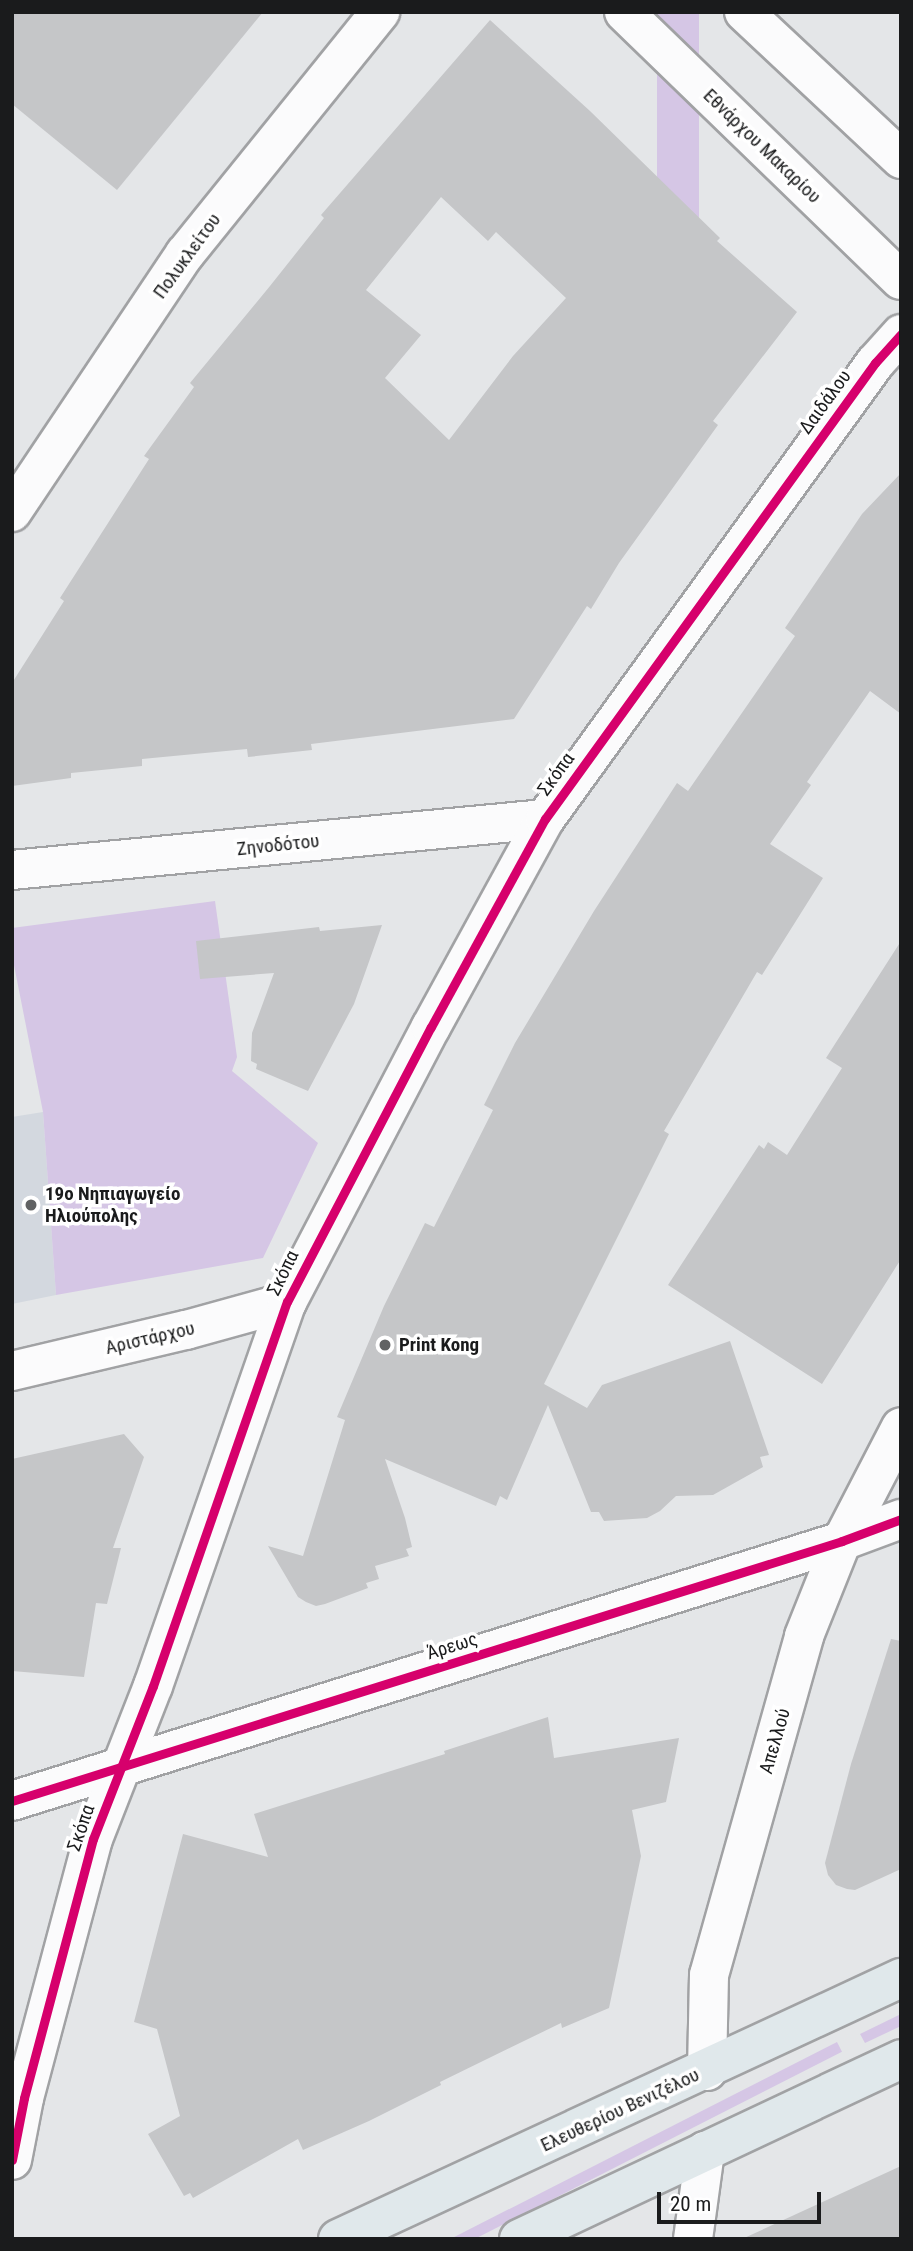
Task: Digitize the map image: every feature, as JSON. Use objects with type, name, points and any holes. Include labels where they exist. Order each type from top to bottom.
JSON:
[{"type":"main road","name":"Ελευθερίου Βενιζέλου","points":[[338,2239],[707,2071],[901,1978]]},
{"type":"main road","points":[[519,2239],[901,2059]]},
{"type":"street","name":"Πολυκλείτου","points":[[12,512],[185,254],[380,12]]},
{"type":"street","name":"Εθνάρχου Μακαρίου","points":[[624,12],[901,281]]},
{"type":"street","points":[[744,12],[901,159]]},
{"type":"street","name":"Δαιδάλου","points":[[781,494],[875,363],[901,334]]},
{"type":"street","name":"Σκόπα","points":[[12,2160],[24,2098],[93,1839],[122,1768],[287,1302],[430,1027],[545,819],[781,494]]},
{"type":"street","name":"Ζηνοδότου","points":[[12,870],[545,819]]},
{"type":"street","name":"Αριστάρχου","points":[[12,1371],[186,1330],[287,1302]]},
{"type":"street","name":"Απελλού","points":[[707,2071],[709,1975],[804,1636],[842,1542],[901,1427]]},
{"type":"street","name":"Άρεως","points":[[12,1801],[842,1542],[901,1519]]},
{"type":"street","points":[[693,2239],[705,2151]]},
{"type":"shaded area","points":[[657,12],[699,12],[699,312],[657,312]]},
{"type":"shaded area","points":[[215,901],[237,1057],[232,1071],[318,1143],[263,1258],[56,1295],[43,1112],[12,955],[12,928]]},
{"type":"shaded area","name":"19ο Νηπιαγωγείο Ηλιούπολης","points":[[43,1112],[56,1295],[12,1304],[12,1117]]},
{"type":"shaded area","points":[[901,2014],[901,2026],[865,2043],[860,2034]]},
{"type":"shaded area","points":[[837,2042],[842,2052],[475,2239],[450,2239]]},
{"type":"building","points":[[12,12],[263,12],[117,190],[12,104]]},
{"type":"building","points":[[490,20],[590,111],[720,238],[717,241],[797,312],[713,421],[718,425],[619,563],[591,609],[587,606],[514,719],[311,744],[312,750],[248,757],[247,749],[142,759],[142,766],[71,773],[71,778],[12,786],[12,683],[64,601],[60,598],[149,459],[144,456],[194,387],[190,383],[324,218],[321,215]],"holes":[[[441,197],[488,241],[496,232],[566,298],[513,356],[449,440],[385,378],[421,335],[366,290]]]},
{"type":"building","points":[[901,473],[901,714],[870,691],[807,782],[811,785],[770,844],[823,878],[762,975],[757,972],[664,1131],[669,1134],[544,1384],[587,1408],[602,1385],[730,1341],[769,1455],[760,1457],[763,1467],[713,1495],[676,1496],[660,1511],[647,1518],[604,1521],[599,1512],[591,1512],[548,1405],[507,1500],[500,1496],[496,1506],[385,1459],[405,1518],[412,1547],[406,1549],[409,1556],[375,1566],[379,1579],[366,1583],[368,1588],[325,1604],[316,1606],[306,1602],[298,1597],[268,1546],[303,1556],[345,1420],[337,1417],[384,1306],[425,1223],[434,1227],[493,1110],[484,1105],[515,1043],[594,911],[677,783],[688,791],[795,636],[785,628],[862,514]]},
{"type":"building","points":[[382,925],[354,1004],[308,1091],[256,1069],[257,1064],[251,1061],[252,1033],[274,973],[200,979],[196,941],[319,927],[320,931]]},
{"type":"building","points":[[901,941],[901,1259],[822,1384],[668,1285],[759,1145],[764,1149],[768,1142],[787,1155],[842,1068],[826,1058]]},
{"type":"building","points":[[124,1434],[144,1457],[113,1548],[121,1548],[107,1604],[96,1603],[84,1677],[12,1671],[12,1459]]},
{"type":"building","points":[[891,1639],[901,1641],[901,1869],[855,1890],[847,1889],[836,1885],[828,1875],[825,1863],[851,1764]]},
{"type":"building","points":[[548,1717],[554,1758],[679,1738],[666,1802],[632,1810],[641,1856],[609,2008],[562,2028],[561,2023],[440,2082],[441,2085],[369,2121],[303,2150],[298,2139],[193,2198],[190,2193],[184,2196],[148,2134],[180,2116],[157,2029],[134,2022],[183,1834],[268,1857],[254,1814],[445,1754],[444,1751]]},
{"type":"building","points":[[901,2166],[901,2239],[742,2239]]},
{"type":"cycle path","points":[[12,2160],[24,2098],[93,1839],[153,1686],[287,1302],[431,1027],[545,819],[875,363],[901,334]]},
{"type":"cycle path","points":[[12,1801],[842,1541],[901,1519]]},
{"type":"place","name":"19ο Νηπιαγωγείο Ηλιούπολης","points":[[31,1205]]},
{"type":"place","name":"Print Kong","points":[[385,1345]]}]
